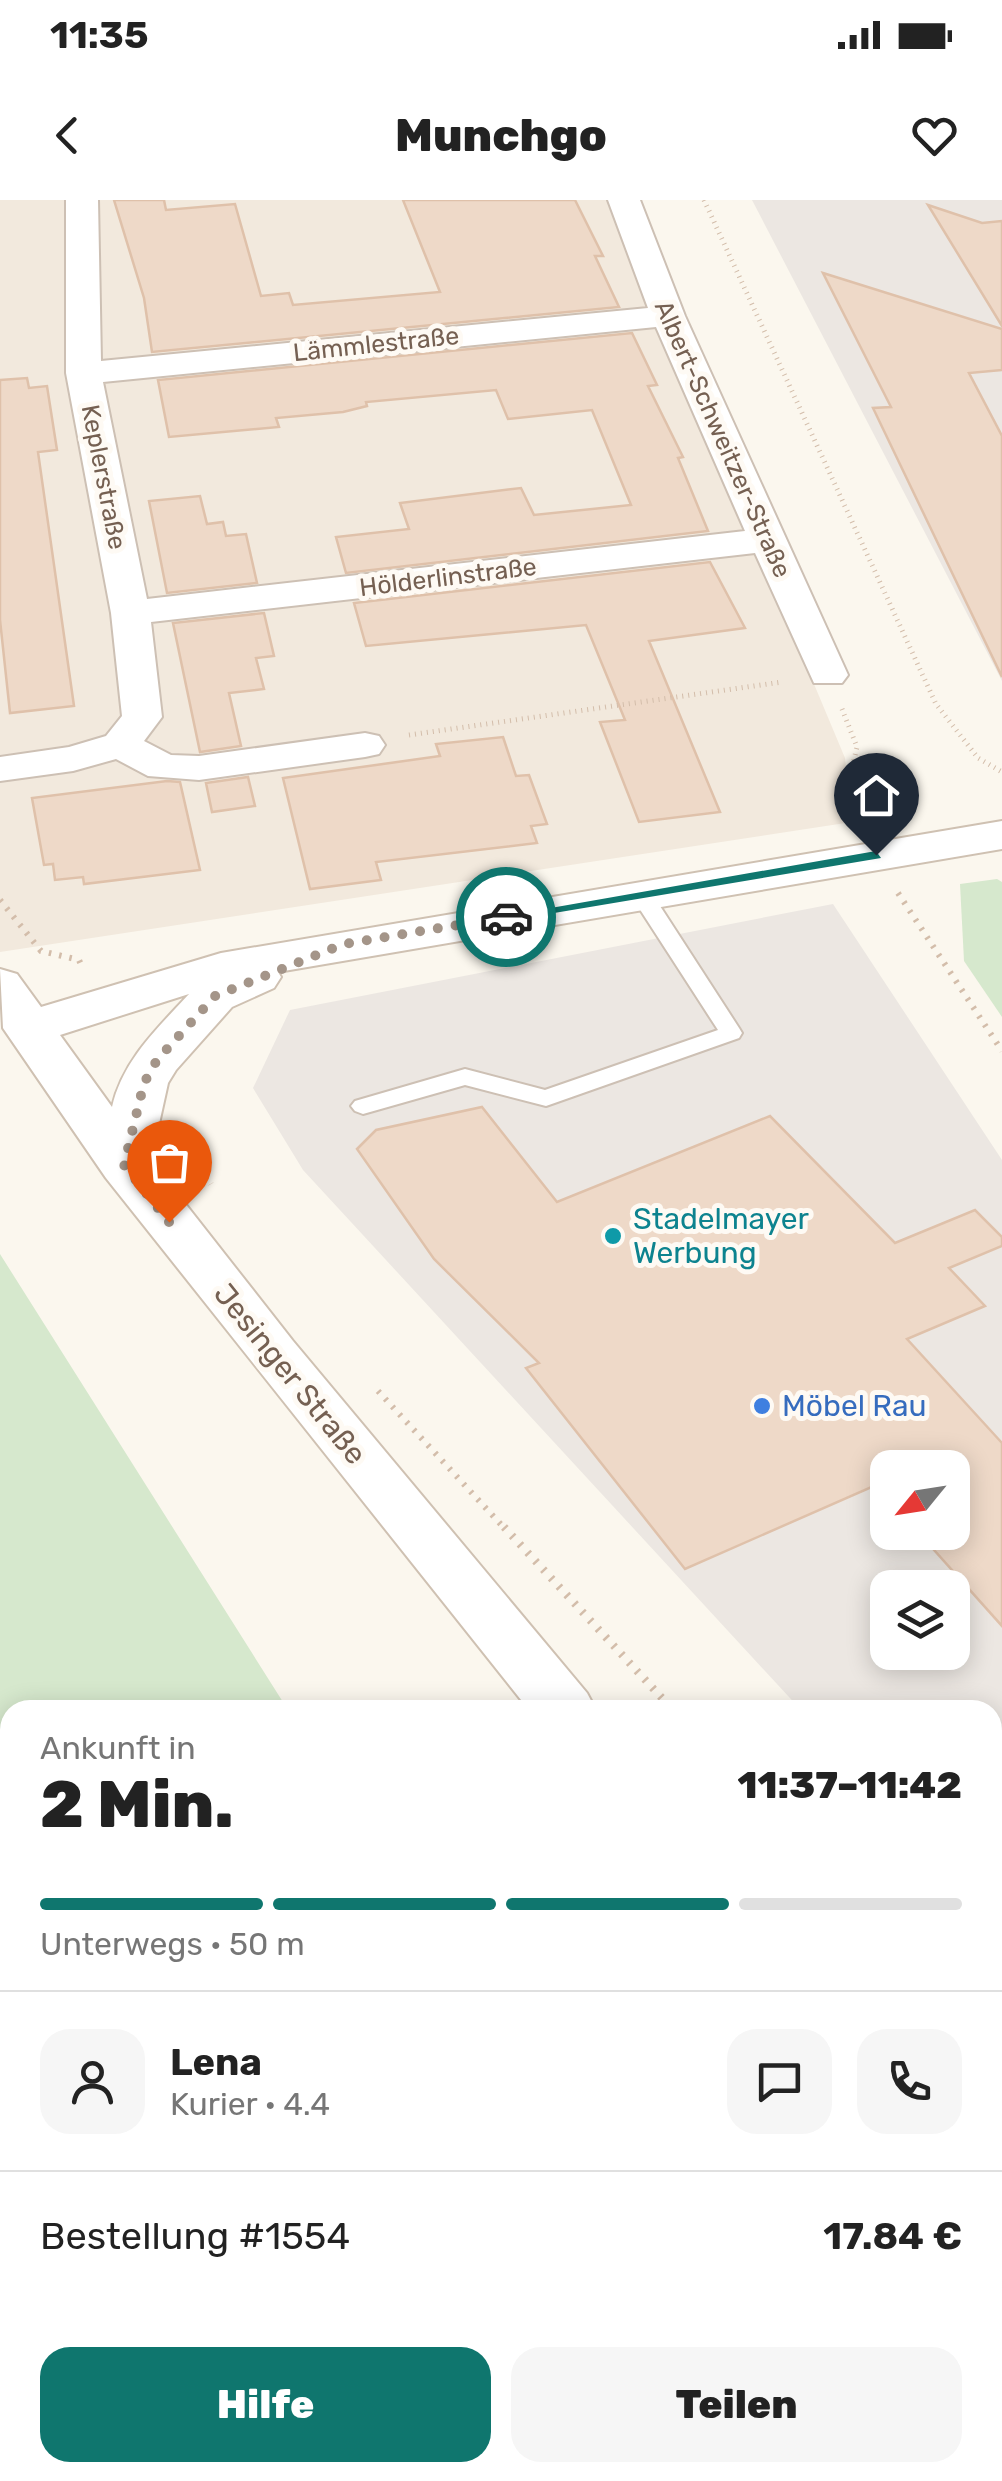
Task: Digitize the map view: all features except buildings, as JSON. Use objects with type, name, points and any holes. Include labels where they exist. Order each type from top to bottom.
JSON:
[{"type":"street","name":"Keplerstraße","points":[[82,200],[84,373],[130,613],[142,717],[120,745]]},
{"type":"street","name":"Albert-Schweitzer-Straße","points":[[624,200],[668,316],[828,676]]},
{"type":"street","name":"Lämmlestraße","points":[[84,373],[668,316]]},
{"type":"street","name":"Hölderlinstraße","points":[[130,613],[766,540]]},
{"type":"street","points":[[0,769],[73,760],[120,745],[163,767],[199,768],[365,745]]},
{"type":"street","points":[[28,1028],[221,968],[344,944],[1002,835]]},
{"type":"street","points":[[124,1165],[144,1083],[157,1060],[215,996],[344,944]]},
{"type":"street","name":"Jesinger Straße","points":[[0,986],[124,1165],[349,1450],[557,1700]]},
{"type":"lane","points":[[363,1106],[466,1077],[546,1098],[732,1033],[641,894]]},
{"type":"path","points":[[704,200],[936,704],[978,758],[1002,772]]},
{"type":"path","points":[[365,745],[444,726],[828,676]]},
{"type":"path","points":[[178,1126],[216,1192]]},
{"type":"path","points":[[374,1386],[663,1700]]},
{"type":"shaded area","points":[[0,200],[611,200],[845,758],[852,822],[0,952]]},
{"type":"shaded area","points":[[752,200],[1002,200],[1002,681],[818,327]]},
{"type":"shaded area","points":[[833,904],[1002,1160],[1002,1700],[792,1700],[303,1170],[253,1088],[290,1010]]},
{"type":"green space","points":[[997,879],[1002,882],[1002,1017],[964,961],[960,884]]},
{"type":"green space","points":[[0,1254],[282,1700],[0,1700]]},
{"type":"way so far","points":[[169,1222],[124,1165],[144,1083],[157,1060],[215,996],[303,957],[344,944],[506,917]]},
{"type":"place","name":"Stadelmayer Werbung","points":[[613,1236]]},
{"type":"place","name":"Möbel Rau","points":[[762,1406]]},
{"type":"route","points":[[506,917],[876,855]]}]
